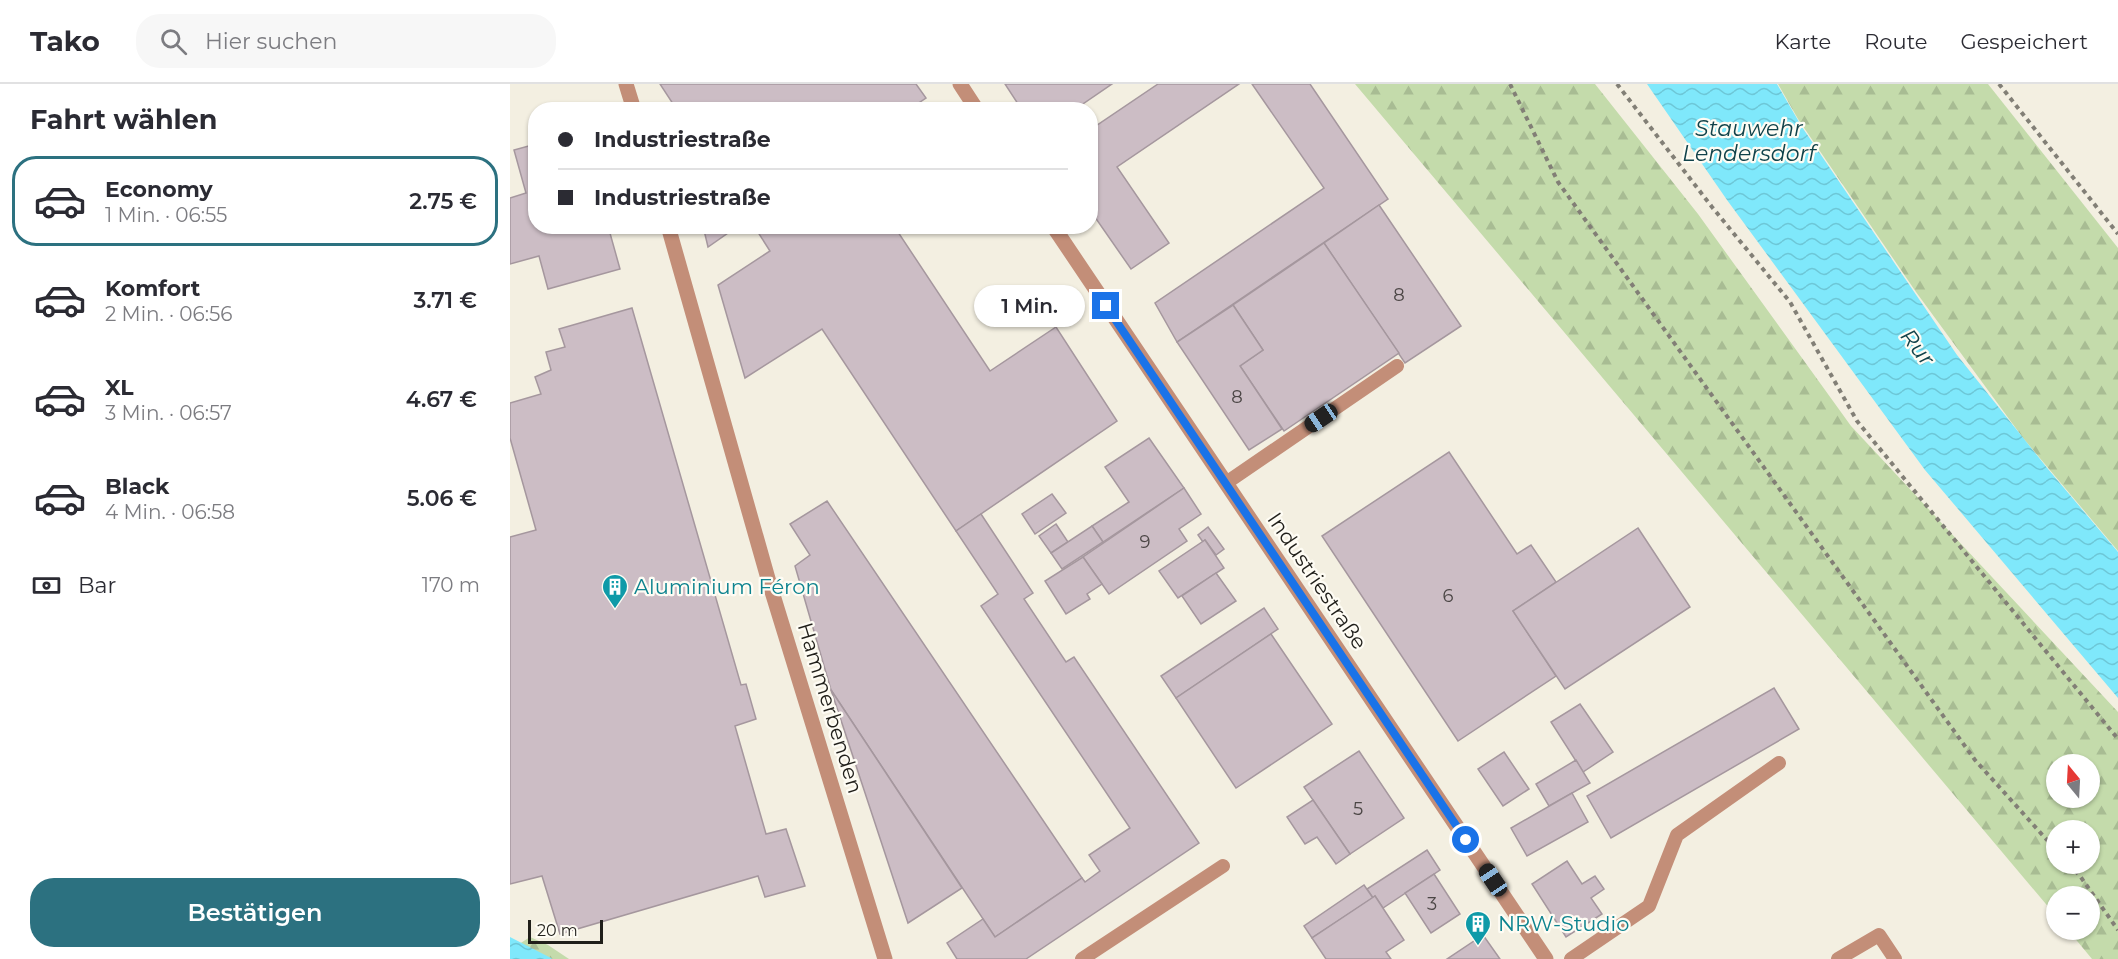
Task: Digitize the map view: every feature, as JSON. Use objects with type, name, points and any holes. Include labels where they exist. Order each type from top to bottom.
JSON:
[{"type":"street","points":[[626,84],[632,102]]},
{"type":"street","points":[[960,84],[972,102]]},
{"type":"street","name":"Hammerbenden","points":[[670,234],[769,582],[885,959]]},
{"type":"street","name":"Industriestraße","points":[[1058,234],[1546,959]]},
{"type":"lane","points":[[1226,483],[1397,366]]},
{"type":"lane","points":[[1571,959],[1649,906],[1677,835],[1779,763]]},
{"type":"lane","points":[[1082,959],[1223,866]]},
{"type":"lane","points":[[1838,959],[1879,934],[1895,959]]},
{"type":"path","points":[[1510,84],[1558,182],[1975,760],[2046,839]]},
{"type":"path","points":[[1617,84],[1712,207],[1790,302],[1857,421],[2118,739]]},
{"type":"path","points":[[1999,84],[2118,234]]},
{"type":"path","points":[[2076,874],[2118,930]]},
{"type":"green space","points":[[1355,84],[1595,84],[1698,214],[1851,426],[2118,712],[2118,959],[2092,959],[2076,940],[2100,940],[2100,886],[2046,886],[2046,904]]},
{"type":"green space","points":[[1778,84],[1988,84],[2118,248],[2118,551],[2023,438],[1916,292],[1798,119]]},
{"type":"green space","points":[[530,937],[548,945],[569,959],[510,959],[510,950]]},
{"type":"water","name":"Stauwehr Lendersdorf","points":[[1647,84],[1777,84],[1802,127],[1957,355],[2118,552],[2118,698],[1925,470],[1727,200]]},
{"type":"water","points":[[510,937],[551,958],[552,959],[510,959]]},
{"type":"building","points":[[660,84],[916,84],[926,98],[920,102],[672,102]]},
{"type":"building","points":[[1005,84],[1112,84],[1086,102],[1017,102]]},
{"type":"building","points":[[1158,84],[1239,84],[1117,167],[1169,243],[1131,269],[1098,222],[1098,125]]},
{"type":"building","points":[[1252,84],[1310,84],[1388,199],[1177,342],[1155,303],[1324,188]]},
{"type":"building","points":[[528,146],[528,234],[610,234],[620,269],[548,289],[539,256],[510,264],[510,198],[526,193],[514,150]]},
{"type":"building","points":[[1379,205],[1461,326],[1405,363],[1324,243]]},
{"type":"building","points":[[705,234],[727,234],[708,247]]},
{"type":"building","points":[[759,234],[899,234],[990,371],[1056,327],[1117,421],[956,531],[822,329],[745,378],[718,285],[770,251]]},
{"type":"building","points":[[1324,243],[1399,353],[1284,431],[1240,366],[1263,350],[1233,305]]},
{"type":"building","points":[[1233,305],[1263,350],[1240,366],[1282,429],[1249,450],[1177,342]]},
{"type":"building","name":"Aluminium Féron","points":[[632,308],[741,685],[746,684],[756,719],[735,726],[766,834],[786,829],[805,886],[765,897],[758,876],[560,934],[542,876],[510,884],[510,537],[536,530],[510,438],[510,403],[541,394],[535,377],[551,370],[546,352],[565,347],[559,329]]},
{"type":"building","points":[[1149,438],[1184,488],[1103,542],[1092,526],[1129,502],[1105,467]]},
{"type":"building","points":[[1449,452],[1517,554],[1531,545],[1556,582],[1513,611],[1556,676],[1458,741],[1322,536]]},
{"type":"building","points":[[1184,488],[1201,514],[1179,529],[1187,541],[1109,594],[1083,557]]},
{"type":"building","points":[[1052,494],[1066,513],[1035,534],[1022,514]]},
{"type":"building","points":[[827,501],[1082,878],[995,937],[831,690],[795,566],[810,555],[790,524]]},
{"type":"building","points":[[981,514],[1033,593],[1024,599],[1066,662],[1074,657],[1199,843],[1026,959],[957,959],[947,943],[983,919],[995,937],[1082,878],[1085,882],[1100,871],[1089,855],[1130,828],[981,606],[998,594],[956,531]]},
{"type":"building","points":[[1056,524],[1068,542],[1051,553],[1039,536]]},
{"type":"building","points":[[1092,526],[1103,542],[1062,569],[1051,553]]},
{"type":"building","points":[[1208,527],[1224,549],[1216,555],[1205,540],[1203,542],[1198,535]]},
{"type":"building","points":[[1638,528],[1690,607],[1565,689],[1513,611]]},
{"type":"building","points":[[1205,540],[1224,568],[1178,598],[1159,571]]},
{"type":"building","points":[[1083,557],[1102,584],[1087,594],[1090,599],[1066,614],[1045,581]]},
{"type":"building","points":[[1216,573],[1236,601],[1201,624],[1182,596]]},
{"type":"building","points":[[1264,608],[1278,629],[1176,698],[1161,676]]},
{"type":"building","points":[[1271,634],[1332,724],[1236,788],[1176,698]]},
{"type":"building","points":[[1774,688],[1799,729],[1611,838],[1587,796]]},
{"type":"building","points":[[831,690],[962,888],[908,923]]},
{"type":"building","points":[[1580,704],[1613,752],[1583,772],[1551,722]]},
{"type":"building","points":[[1359,751],[1404,818],[1350,854],[1304,787]]},
{"type":"building","points":[[1504,752],[1529,789],[1503,806],[1478,769]]},
{"type":"building","points":[[1576,760],[1590,783],[1549,806],[1536,784]]},
{"type":"building","points":[[1572,793],[1588,822],[1527,856],[1511,828]]},
{"type":"building","points":[[1313,800],[1350,854],[1336,864],[1317,837],[1305,844],[1287,817]]},
{"type":"building","points":[[1427,850],[1440,870],[1383,908],[1367,889]]},
{"type":"building","points":[[1567,861],[1582,884],[1595,876],[1604,889],[1591,898],[1602,914],[1566,937],[1532,884]]},
{"type":"building","points":[[1434,874],[1460,914],[1431,933],[1405,893]]},
{"type":"building","points":[[1364,885],[1373,898],[1312,938],[1304,926]]},
{"type":"building","points":[[1375,896],[1404,940],[1386,952],[1391,959],[1326,959],[1312,938]]},
{"type":"building","name":"NRW-Studio","points":[[1483,935],[1500,959],[1447,959]]},
{"type":"place","name":"Aluminium Féron","points":[[615,610]]},
{"type":"place","name":"NRW-Studio","points":[[1478,947]]},
{"type":"route","points":[[1106,306],[1466,840]]},
{"type":"water label","name":"Rur","points":[[1918,347]]}]
